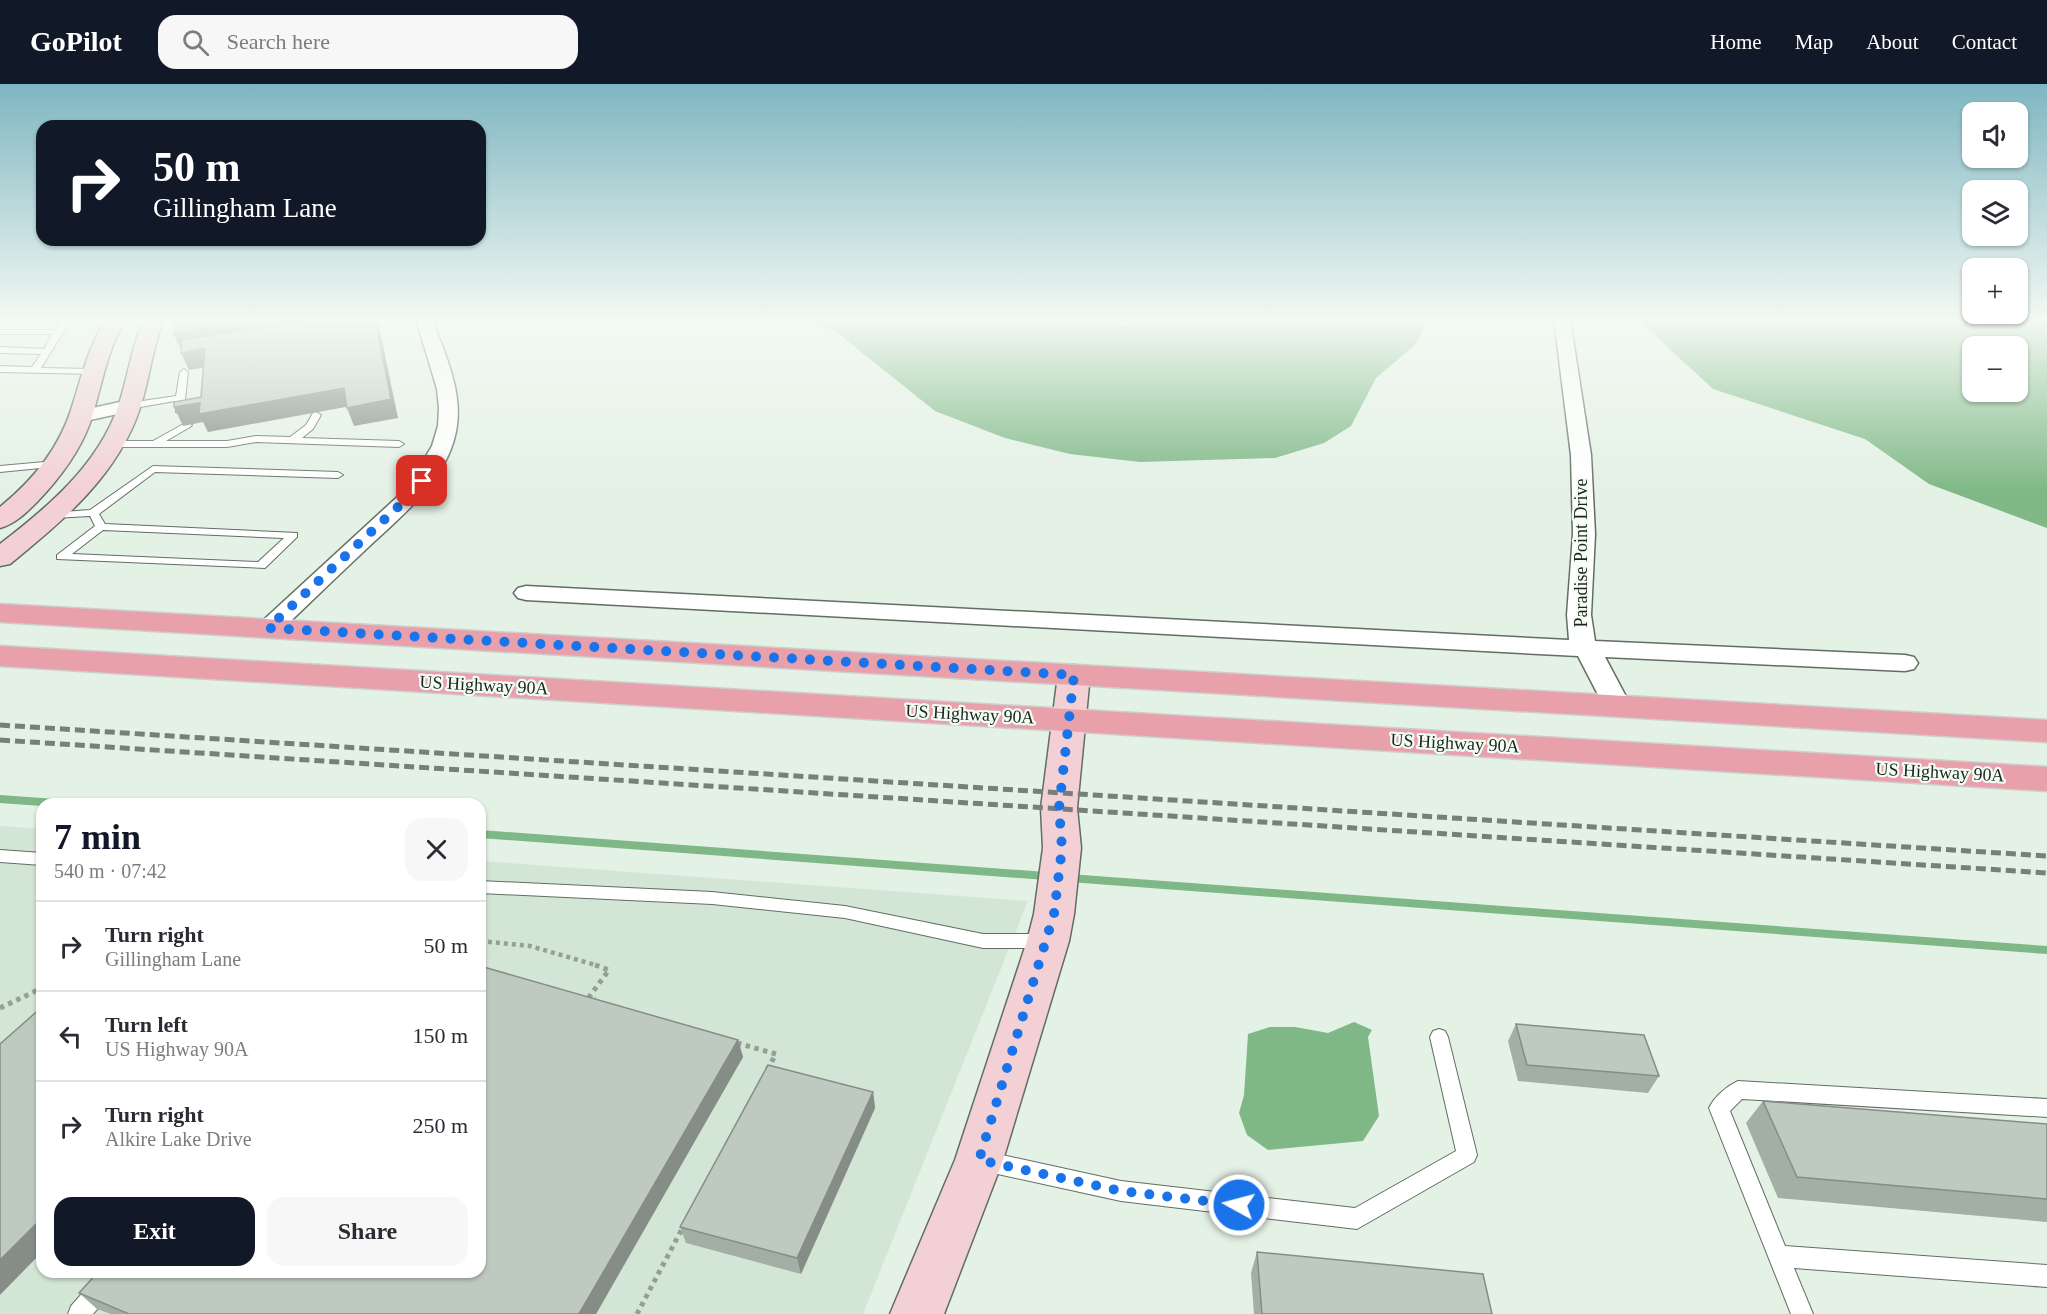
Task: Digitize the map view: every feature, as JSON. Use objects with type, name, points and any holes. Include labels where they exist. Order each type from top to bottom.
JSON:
[{"type":"main road","points":[[0,614],[2047,730]]},
{"type":"main road","points":[[226,670],[268,628]]},
{"type":"main road","name":"US Highway 90A","points":[[0,656],[2047,779]]},
{"type":"main road","points":[[1579,751],[1617,728],[1617,706]]},
{"type":"street","points":[[0,520],[56,464],[70,443],[81,416],[91,376]]},
{"type":"street","points":[[0,558],[53,515],[96,469],[114,444],[129,406],[136,376]]},
{"type":"street","points":[[268,628],[414,492],[430,470],[439,454],[449,423],[450,401],[442,376]]},
{"type":"street","name":"Paradise Point Drive","points":[[1570,376],[1581,455],[1584,534],[1579,615],[1582,642],[1598,666],[1617,706]]},
{"type":"street","points":[[81,416],[129,406]]},
{"type":"street","points":[[526,593],[1034,618],[1587,649],[1905,663]]},
{"type":"street","points":[[917,1314],[979,1160],[1051,927],[1062,848],[1059,808],[1074,675]]},
{"type":"lane","points":[[155,443],[190,422],[179,410],[183,376]]},
{"type":"lane","points":[[129,406],[180,398]]},
{"type":"lane","points":[[293,440],[310,427],[316,415]]},
{"type":"lane","points":[[114,444],[227,444],[256,439],[399,444]]},
{"type":"lane","points":[[0,469],[56,464]]},
{"type":"lane","points":[[53,515],[93,513],[153,469],[338,475]]},
{"type":"lane","points":[[93,513],[101,527]]},
{"type":"lane","points":[[101,527],[293,535],[261,566],[61,557],[101,527]]},
{"type":"lane","points":[[0,856],[36,859]]},
{"type":"lane","points":[[486,887],[712,898],[845,912],[983,941],[1051,927]]},
{"type":"lane","points":[[979,1160],[1121,1191],[1357,1220],[1467,1155],[1439,1037]]},
{"type":"lane","points":[[1802,1314],[1719,1108],[1738,1090],[2047,1108]]},
{"type":"lane","points":[[1779,1256],[2047,1276]]},
{"type":"lane","points":[[79,1314],[110,1278]]},
{"type":"path","points":[[486,941],[515,942],[579,958],[609,970],[589,997],[598,1000]]},
{"type":"path","points":[[0,1008],[36,991]]},
{"type":"path","points":[[734,1042],[776,1054],[765,1075]]},
{"type":"path","points":[[637,1314],[687,1220]]},
{"type":"shaded area","points":[[892,376],[1378,376],[1351,426],[1324,443],[1275,458],[1140,462],[1070,454],[1005,438],[935,411]]},
{"type":"shaded area","points":[[1699,376],[1962,376],[1962,402],[2028,402],[2028,376],[2047,376],[2047,528],[1929,484],[1865,439],[1713,389]]},
{"type":"shaded area","points":[[0,826],[36,829],[36,1278],[486,1278],[486,861],[1028,901],[863,1314],[0,1314]]},
{"type":"shaded area","points":[[1354,1022],[1372,1030],[1368,1037],[1379,1116],[1363,1141],[1268,1150],[1247,1135],[1239,1113],[1244,1095],[1248,1034],[1270,1027],[1295,1027],[1328,1033]]},
{"type":"building","points":[[203,376],[386,376],[391,399],[347,408],[344,388],[199,414],[200,403],[174,407],[174,402],[201,397]]},
{"type":"building","points":[[486,968],[738,1040],[579,1314],[129,1314],[79,1293],[93,1278],[486,1278]]},
{"type":"building","points":[[36,1012],[36,1224],[0,1260],[0,1044]]},
{"type":"building","points":[[1516,1024],[1644,1035],[1659,1076],[1527,1065]]},
{"type":"building","points":[[768,1065],[873,1092],[797,1258],[680,1227]]},
{"type":"building","points":[[1763,1101],[2047,1124],[2047,1199],[1797,1177]]},
{"type":"building","points":[[1257,1252],[1483,1274],[1492,1314],[1262,1314]]},
{"type":"waterway","points":[[0,799],[36,802]]},
{"type":"waterway","points":[[486,834],[1046,876]]},
{"type":"waterway","points":[[1069,878],[2047,950]]},
{"type":"railway","points":[[0,725],[2047,856]]},
{"type":"railway","points":[[0,740],[2047,873]]},
{"type":"route","points":[[422,481],[414,492],[268,628],[1074,675],[1059,808],[1062,848],[1054,914],[1048,941],[979,1160],[1121,1191],[1239,1205]]}]
